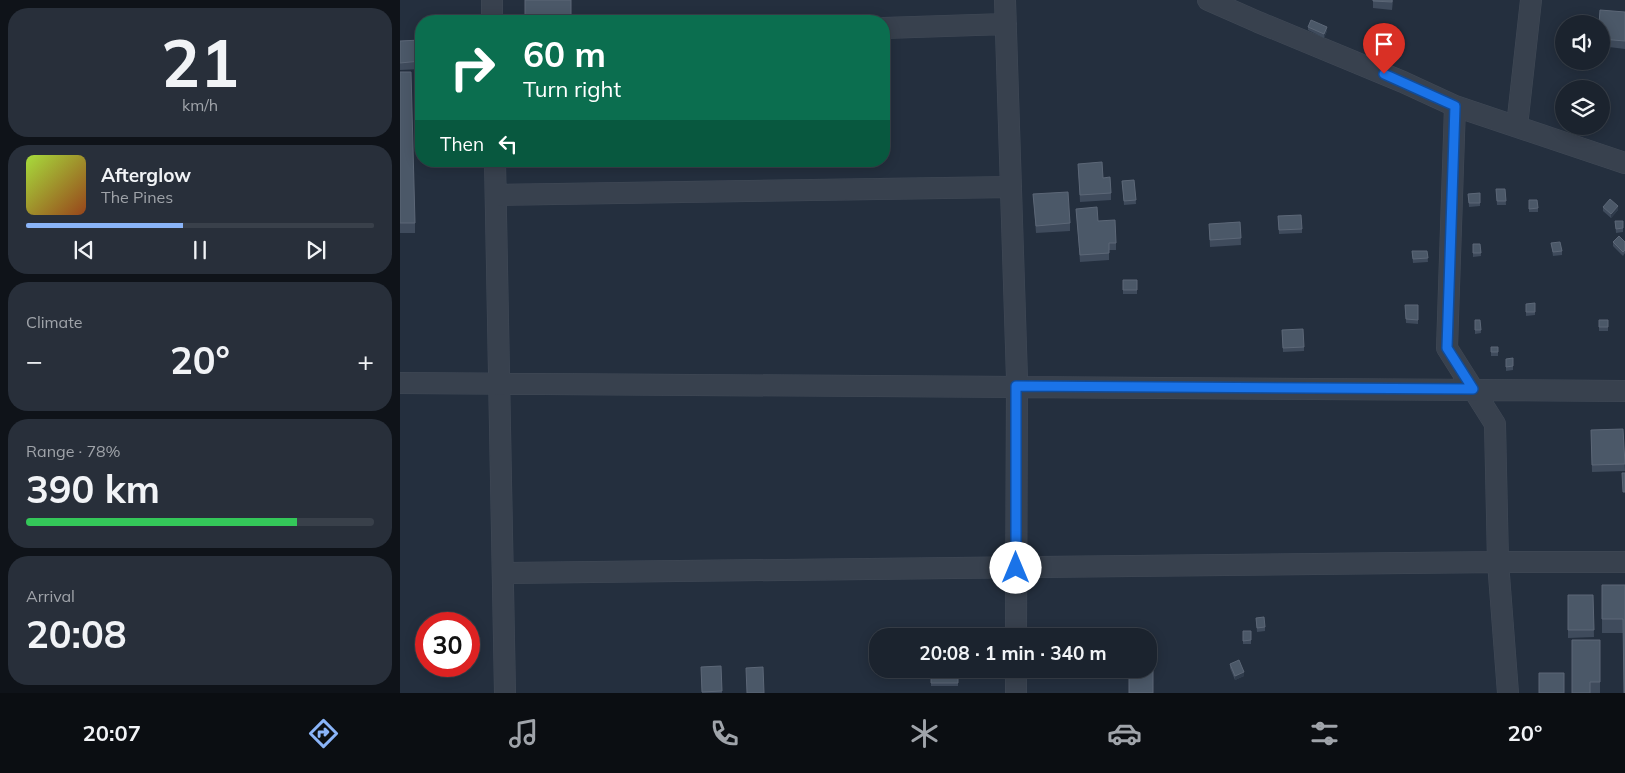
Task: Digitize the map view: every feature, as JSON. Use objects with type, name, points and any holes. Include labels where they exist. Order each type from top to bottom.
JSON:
[{"type":"street","points":[[492,0],[492,15]]},
{"type":"street","points":[[1006,0],[1016,386],[1016,628]]},
{"type":"street","points":[[1208,0],[1403,82],[1455,106],[1625,163]]},
{"type":"street","points":[[1517,126],[1530,0]]},
{"type":"street","points":[[890,28],[1006,24]]},
{"type":"street","points":[[1455,106],[1447,348],[1495,424],[1498,562],[1508,693]]},
{"type":"street","points":[[495,167],[505,693]]},
{"type":"street","points":[[496,195],[1011,187]]},
{"type":"street","points":[[400,383],[1625,391]]},
{"type":"street","points":[[503,573],[1625,562]]},
{"type":"street","points":[[1016,678],[1016,693]]},
{"type":"building","points":[[525,0],[571,0],[571,15],[525,15]]},
{"type":"building","points":[[1392,0],[1392,2],[1373,1]]},
{"type":"building","points":[[1600,10],[1625,12],[1625,41],[1610,40],[1610,15],[1600,15]]},
{"type":"building","points":[[1311,20],[1327,27],[1324,34],[1308,27]]},
{"type":"building","points":[[415,40],[415,62],[400,63],[400,41]]},
{"type":"building","points":[[400,72],[411,72],[415,223],[400,223]]},
{"type":"building","points":[[1102,162],[1103,178],[1110,177],[1111,193],[1080,195],[1078,164]]},
{"type":"building","points":[[1134,180],[1136,200],[1124,201],[1122,181]]},
{"type":"building","points":[[1496,189],[1505,189],[1506,201],[1497,201]]},
{"type":"building","points":[[1068,192],[1070,223],[1036,226],[1033,194]]},
{"type":"building","points":[[1480,193],[1480,203],[1469,203],[1468,194]]},
{"type":"building","points":[[1610,199],[1618,206],[1611,214],[1603,207]]},
{"type":"building","points":[[1529,200],[1537,200],[1538,208],[1529,209]]},
{"type":"building","points":[[1097,207],[1098,221],[1115,220],[1116,243],[1109,243],[1109,253],[1080,255],[1076,209]]},
{"type":"building","points":[[1301,215],[1302,229],[1279,230],[1278,216]]},
{"type":"building","points":[[1615,221],[1623,221],[1623,228],[1616,229]]},
{"type":"building","points":[[1240,222],[1241,238],[1210,240],[1209,224]]},
{"type":"building","points":[[1619,236],[1625,242],[1625,250],[1623,252],[1613,242]]},
{"type":"building","points":[[1560,242],[1562,251],[1553,252],[1551,243]]},
{"type":"building","points":[[1473,244],[1480,244],[1481,253],[1473,253]]},
{"type":"building","points":[[1412,251],[1427,251],[1428,258],[1413,259]]},
{"type":"building","points":[[1123,280],[1137,280],[1137,290],[1123,290]]},
{"type":"building","points":[[1535,303],[1535,312],[1526,312],[1526,304]]},
{"type":"building","points":[[1405,305],[1418,305],[1418,320],[1406,319]]},
{"type":"building","points":[[1475,320],[1480,320],[1481,330],[1475,330]]},
{"type":"building","points":[[1599,320],[1608,320],[1608,327],[1599,327]]},
{"type":"building","points":[[1303,329],[1304,347],[1283,348],[1282,330]]},
{"type":"building","points":[[1491,347],[1498,347],[1498,352],[1491,352]]},
{"type":"building","points":[[1513,358],[1513,366],[1506,367],[1506,359]]},
{"type":"building","points":[[1623,429],[1625,464],[1592,465],[1591,430]]},
{"type":"building","points":[[1622,473],[1625,473],[1625,492],[1623,492]]},
{"type":"building","points":[[1602,585],[1625,585],[1625,693],[1623,619],[1602,619]]},
{"type":"building","points":[[1568,595],[1593,595],[1594,630],[1568,630]]},
{"type":"building","points":[[1264,617],[1265,627],[1257,628],[1256,618]]},
{"type":"building","points":[[1243,631],[1251,631],[1251,640],[1243,641]]},
{"type":"building","points":[[1572,640],[1600,640],[1600,682],[1590,682],[1590,693],[1572,693]]},
{"type":"building","points":[[1239,660],[1244,672],[1235,676],[1230,664]]},
{"type":"building","points":[[721,666],[722,691],[702,692],[701,667]]},
{"type":"building","points":[[763,667],[764,693],[747,693],[746,668]]},
{"type":"building","points":[[1539,673],[1564,673],[1564,693],[1539,693]]},
{"type":"building","points":[[931,678],[958,678],[958,683],[931,683]]},
{"type":"building","points":[[1129,678],[1153,678],[1153,693],[1129,693]]},
{"type":"route","points":[[1016,568],[1016,386],[1473,389],[1447,348],[1455,106],[1384,74]]}]
